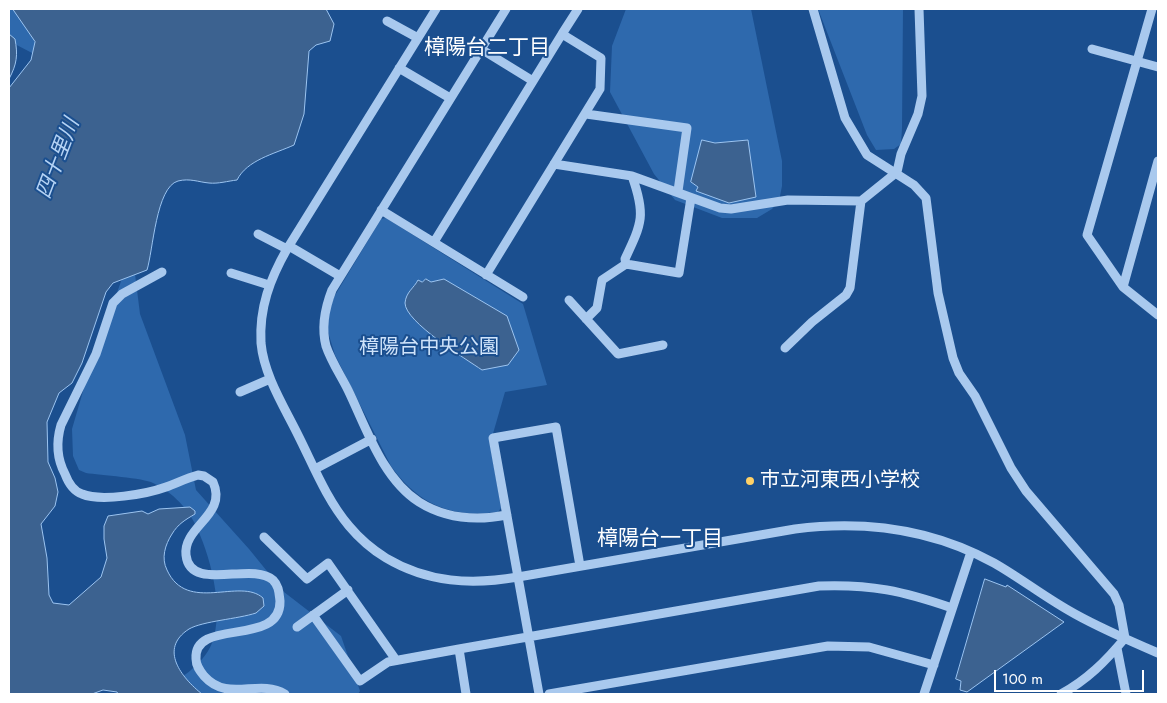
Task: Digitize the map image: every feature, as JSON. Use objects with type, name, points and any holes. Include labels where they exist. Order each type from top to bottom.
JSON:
[{"type":"street","points":[[436,9],[288,248],[269,285],[263,305],[261,344],[270,379],[330,498],[349,526],[386,558],[410,570],[451,581],[473,583],[518,578],[795,529],[842,524],[876,526],[913,532],[942,540],[971,552],[995,564],[1075,614],[1158,653]]},
{"type":"street","points":[[506,9],[340,276],[332,290],[324,315],[326,345],[388,470],[400,486],[418,501],[439,512],[465,518],[485,519],[506,515]]},
{"type":"street","points":[[434,242],[578,9]]},
{"type":"street","points":[[813,9],[846,118],[867,155],[897,172],[921,190],[929,208],[938,292],[953,358],[959,373],[975,396],[1010,468],[1026,491],[1114,594],[1119,605],[1125,638],[1081,683],[1061,694]]},
{"type":"street","points":[[554,164],[632,176],[678,191],[691,198],[720,208],[731,209],[788,200],[862,201],[897,172],[901,154],[918,114],[922,96],[919,9]]},
{"type":"street","points":[[1152,9],[1088,235],[1123,287],[1158,315]]},
{"type":"street","points":[[387,21],[418,38]]},
{"type":"street","points":[[486,274],[600,89],[601,58],[562,34]]},
{"type":"street","points":[[482,49],[533,81]]},
{"type":"street","points":[[1092,49],[1158,67]]},
{"type":"street","points":[[399,68],[450,98]]},
{"type":"street","points":[[586,114],[687,128],[678,191]]},
{"type":"street","points":[[1123,287],[1158,161]]},
{"type":"street","points":[[626,264],[625,259],[640,228],[642,217],[640,200],[632,176]]},
{"type":"street","points":[[586,319],[597,308],[602,280],[626,264],[679,273],[691,198]]},
{"type":"street","points":[[786,348],[812,322],[846,295],[850,288],[862,201]]},
{"type":"street","points":[[381,210],[523,297]]},
{"type":"street","points":[[258,234],[340,276]]},
{"type":"street","points":[[162,272],[122,294],[113,303],[96,354],[60,425],[58,436],[60,464],[70,484],[76,491],[92,497],[108,497],[153,491],[198,475],[204,476],[213,482],[216,487],[215,503],[206,520],[189,537],[186,545],[187,562],[191,568],[206,575],[254,574],[268,577],[278,587],[280,605],[272,619],[264,626],[205,641],[197,650],[196,663],[210,684],[223,690],[245,692],[273,689],[285,694]]},
{"type":"street","points":[[231,273],[269,285]]},
{"type":"street","points":[[569,300],[618,354],[663,346]]},
{"type":"street","points":[[240,392],[270,379]]},
{"type":"street","points":[[539,694],[493,438],[556,426],[580,566]]},
{"type":"street","points":[[315,469],[372,439]]},
{"type":"street","points":[[264,537],[307,579],[328,563],[396,660]]},
{"type":"street","points":[[924,694],[971,552]]},
{"type":"street","points":[[312,616],[360,681],[388,662],[396,660],[819,586],[852,584],[884,588],[912,594],[952,608]]},
{"type":"street","points":[[297,627],[348,590]]},
{"type":"street","points":[[549,694],[828,646],[869,647],[934,665]]},
{"type":"street","points":[[1117,648],[1126,694]]},
{"type":"street","points":[[459,649],[466,694]]},
{"type":"green space","points":[[9,9],[86,9],[34,54],[9,41]]},
{"type":"green space","points":[[626,9],[751,9],[782,161],[782,186],[779,201],[772,209],[757,218],[722,218],[675,200],[654,174],[610,92],[612,46]]},
{"type":"green space","points":[[818,9],[903,9],[901,144],[894,149],[876,150],[867,135]]},
{"type":"green space","name":"樟陽台中央公園","points":[[386,218],[523,304],[547,385],[505,392],[490,444],[501,508],[498,512],[465,513],[451,510],[437,506],[413,490],[391,466],[335,355],[328,332],[328,315],[334,297],[381,219]]},
{"type":"green space","points":[[132,250],[140,314],[185,435],[196,490],[249,549],[284,592],[341,636],[360,691],[358,694],[158,694],[196,666],[208,651],[216,629],[217,614],[214,581],[200,535],[191,516],[182,504],[165,490],[148,481],[86,473],[79,470],[73,456],[72,429],[86,381]]},
{"type":"water","name":"四十里川","points":[[13,9],[326,9],[334,24],[330,41],[316,45],[309,51],[304,114],[294,145],[247,167],[237,180],[212,183],[182,180],[171,186],[165,195],[156,221],[147,270],[113,283],[106,292],[82,363],[72,383],[59,393],[47,422],[48,462],[55,478],[58,492],[55,506],[41,524],[47,558],[49,595],[53,603],[69,605],[101,577],[107,558],[104,526],[108,516],[142,511],[148,514],[159,509],[190,507],[195,511],[195,514],[177,528],[170,538],[165,552],[165,565],[176,583],[187,590],[200,593],[241,591],[253,593],[263,598],[264,606],[256,613],[195,626],[180,637],[175,645],[176,663],[187,680],[202,694],[118,694],[117,692],[103,690],[92,694],[9,694],[9,88],[31,60],[35,42]]},
{"type":"water","points":[[9,34],[15,39],[17,55],[14,69],[9,79]]},
{"type":"water","points":[[702,140],[715,143],[748,140],[756,197],[729,203],[696,191],[698,187],[691,182]]},
{"type":"water","points":[[426,279],[431,282],[444,279],[507,316],[519,350],[508,365],[482,370],[438,340],[415,320],[408,311],[405,303],[406,299],[408,293],[418,280],[422,282]]},
{"type":"water","points":[[985,579],[1006,587],[1007,585],[1064,622],[967,692],[960,690],[961,681],[956,679]]},
{"type":"place","name":"市立河東西小学校","points":[[750,481]]},
{"type":"district","name":"樟陽台二丁目","points":[[487,49]]},
{"type":"district","name":"樟陽台一丁目","points":[[660,540]]}]
